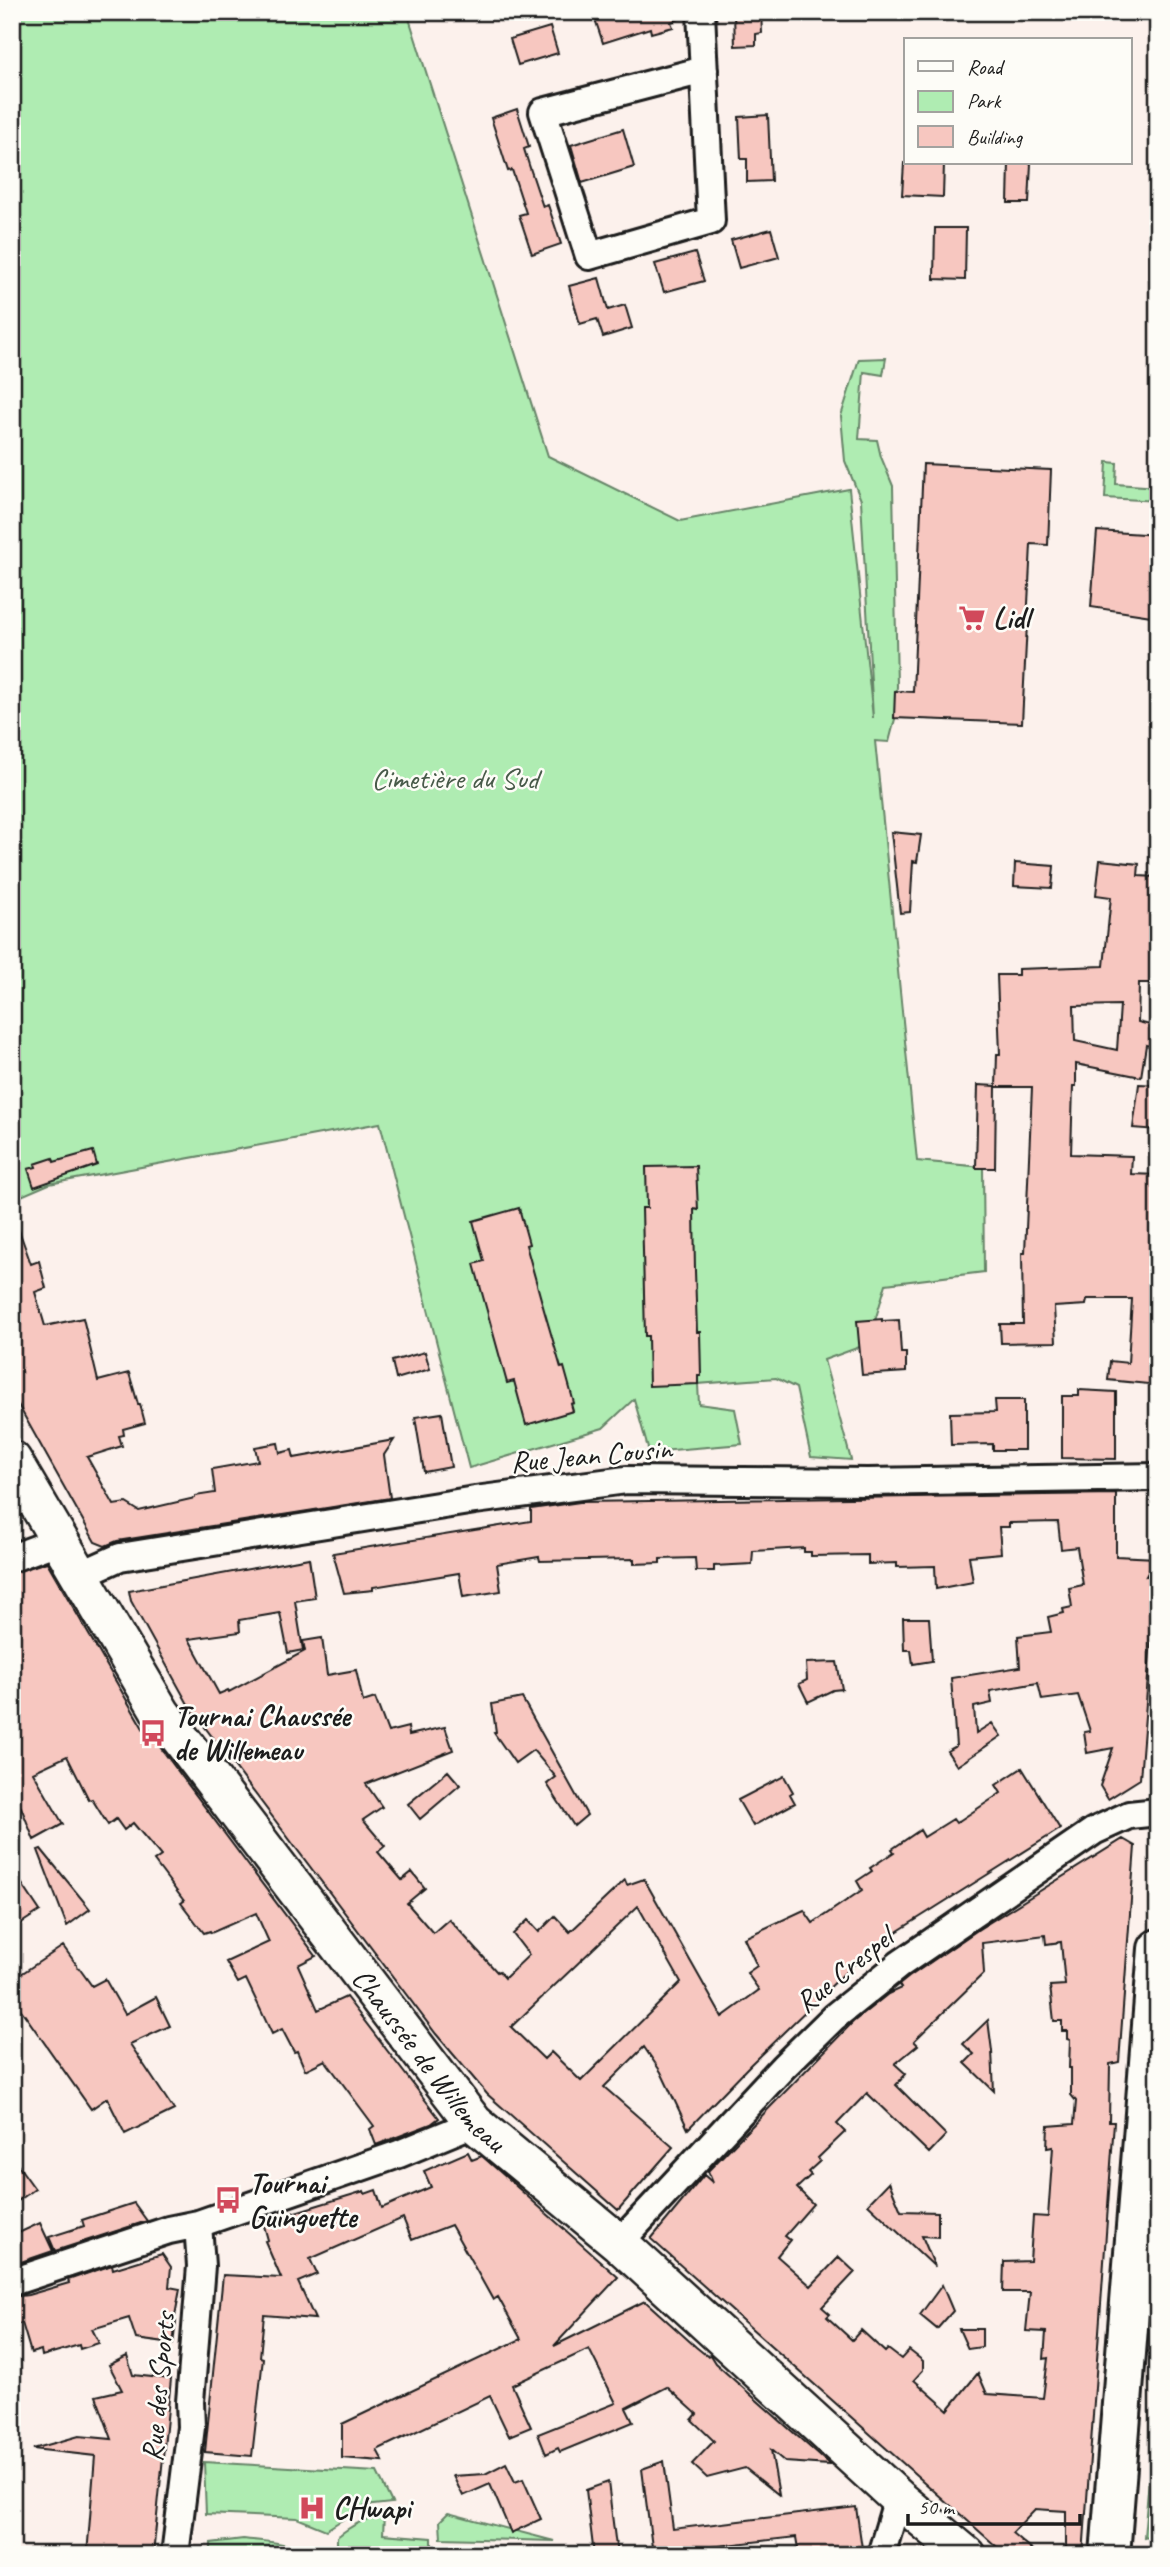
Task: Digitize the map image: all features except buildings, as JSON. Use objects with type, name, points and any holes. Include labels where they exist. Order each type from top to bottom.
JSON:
[{"type":"main road","points":[[1110,2555],[1158,1949]]},
{"type":"street","points":[[701,12],[704,70],[711,221],[589,256],[543,112],[704,70]]},
{"type":"street","name":"Chaussée de Willemeau","points":[[12,1460],[161,1713],[474,2123],[619,2243],[898,2498],[966,2555]]},
{"type":"street","name":"Rue Jean Cousin","points":[[80,1574],[127,1556],[475,1500],[626,1479],[867,1482],[1158,1477]]},
{"type":"street","points":[[12,1558],[60,1541]]},
{"type":"street","name":"Rue Crespel","points":[[619,2243],[783,2067],[834,2017],[890,1972],[1094,1831],[1129,1815],[1158,1812]]},
{"type":"street","points":[[12,2282],[169,2230],[198,2224],[398,2154],[474,2123]]},
{"type":"street","name":"Rue des Sports","points":[[174,2555],[191,2427],[190,2402],[201,2266],[198,2224]]},
{"type":"street","points":[[881,2555],[898,2498]]},
{"type":"green space","name":"Cimetière du Sud","points":[[12,12],[407,12],[548,456],[680,521],[849,489],[873,718],[861,500],[845,461],[841,416],[859,359],[886,358],[883,375],[864,372],[859,439],[877,440],[893,486],[897,686],[895,719],[889,742],[875,741],[917,1161],[983,1167],[984,1272],[886,1284],[868,1344],[824,1360],[851,1460],[811,1457],[796,1388],[776,1378],[698,1384],[699,1404],[735,1409],[742,1444],[649,1452],[634,1399],[603,1428],[469,1468],[380,1123],[49,1184],[12,1200]]},
{"type":"green space","points":[[1107,462],[1117,463],[1116,484],[1158,487],[1158,501],[1105,498]]},
{"type":"green space","points":[[1158,2375],[1158,2534],[1144,2537]]},
{"type":"green space","points":[[204,2462],[377,2472],[392,2503],[364,2506],[326,2530],[297,2518],[206,2514]]},
{"type":"green space","points":[[448,2513],[554,2541],[441,2538],[440,2521]]},
{"type":"green space","points":[[384,2515],[383,2534],[432,2538],[432,2555],[352,2555],[337,2544],[337,2537],[353,2526]]},
{"type":"green space","points":[[243,2539],[285,2545],[308,2555],[211,2555],[211,2543]]},
{"type":"place","name":"Lidl","points":[[972,618]]},
{"type":"place","name":"Tournai Chaussée de Willemeau","points":[[153,1733]]},
{"type":"place","name":"Tournai Guinguette","points":[[228,2200]]},
{"type":"place","name":"CHwapi","points":[[312,2508]]}]
